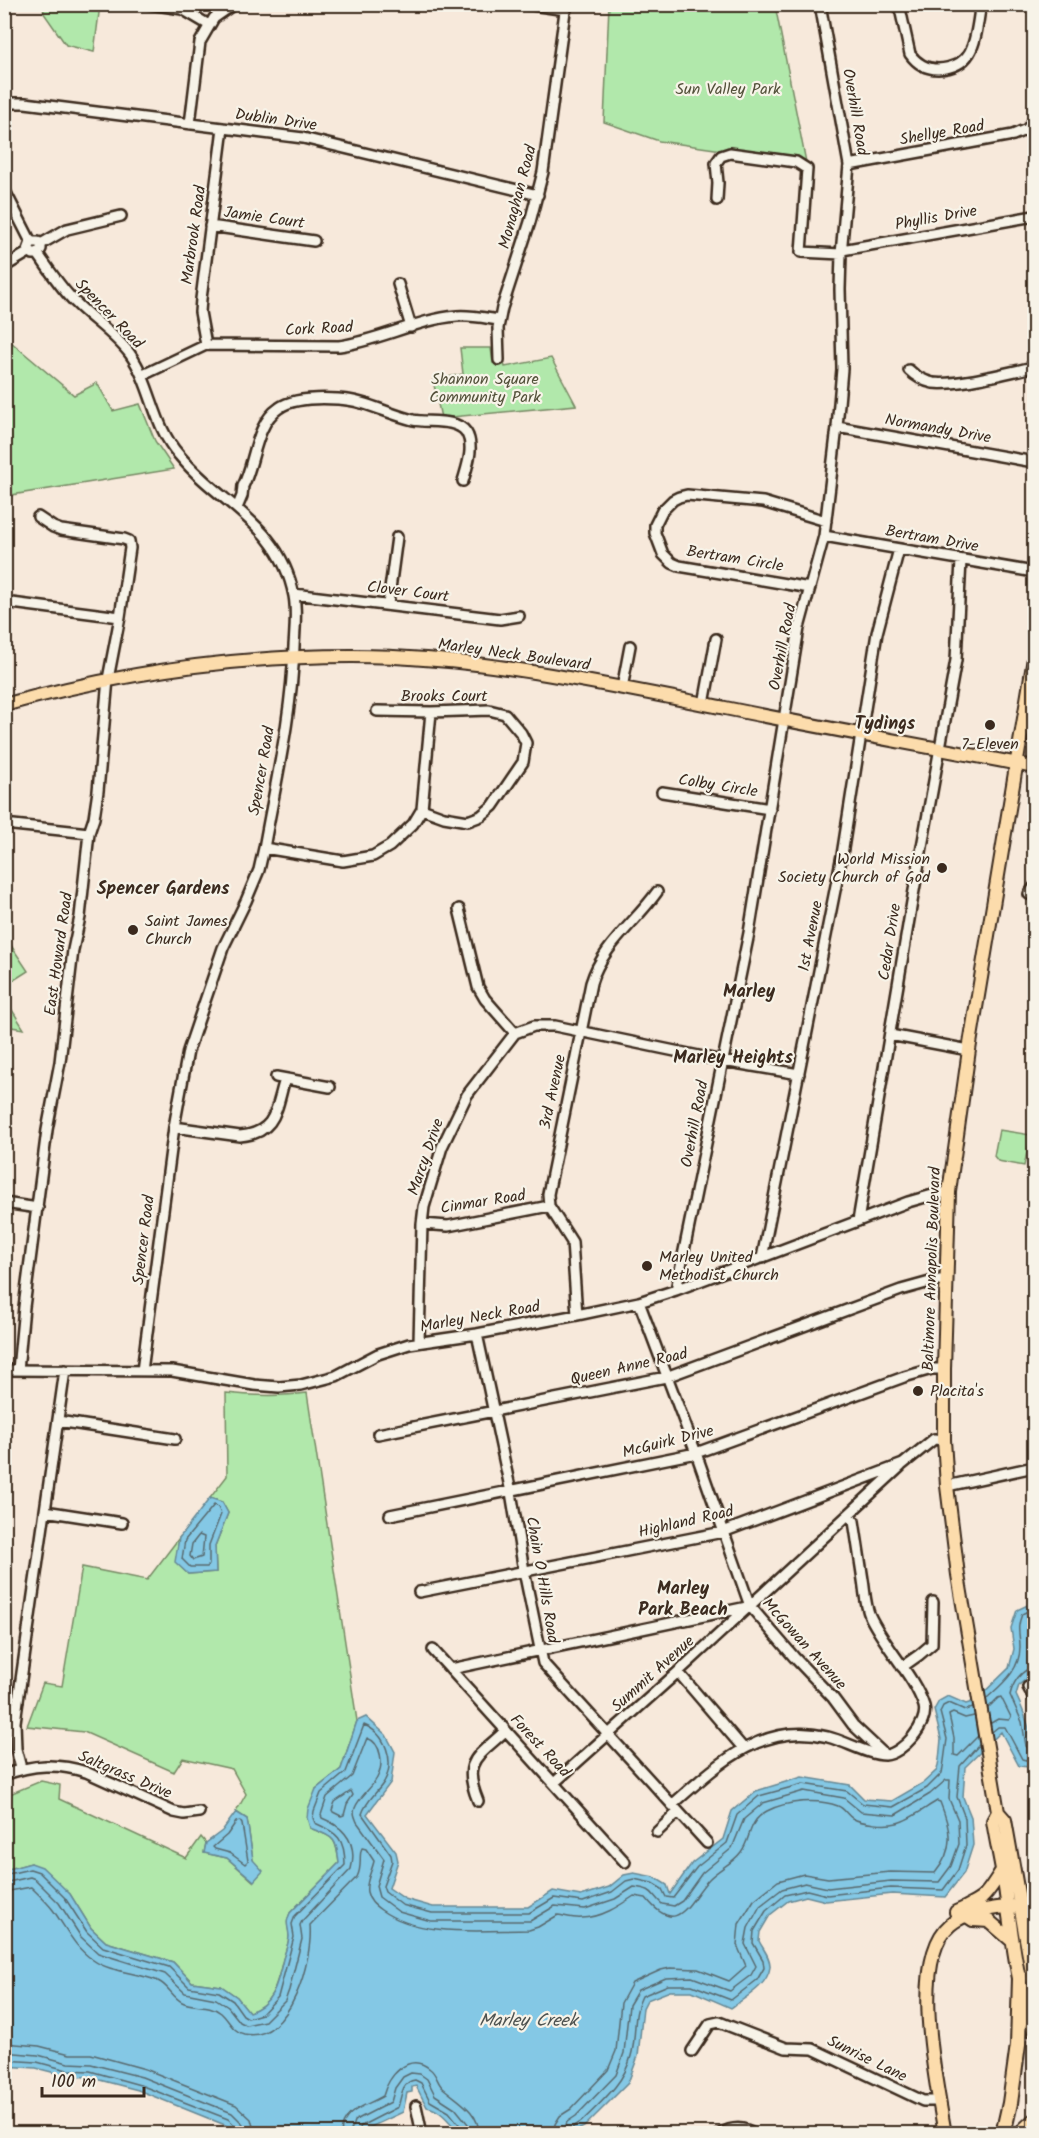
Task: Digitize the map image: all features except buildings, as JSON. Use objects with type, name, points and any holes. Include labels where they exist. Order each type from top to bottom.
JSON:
[{"type":"highway","points":[[1003,2133],[1010,2103],[1018,2045],[1020,1978]]},
{"type":"highway","points":[[1020,2133],[1035,2121]]},
{"type":"main road","name":"Marley Neck Boulevard","points":[[4,705],[108,679],[196,665],[294,657],[353,656],[443,660],[532,671],[1035,767]]},
{"type":"main road","name":"Baltimore Annapolis Boulevard","points":[[1035,658],[969,1050],[948,1192],[944,1369],[944,1440],[952,1538],[998,1812],[1005,1820],[1014,1906],[1011,1940],[1035,2031]]},
{"type":"main road","name":"Baltimore Annapolis Boulevard","points":[[998,1812],[993,1821],[1001,1872],[1014,1906],[1035,1984]]},
{"type":"main road","points":[[945,2133],[932,2054],[928,2004],[934,1956],[946,1929],[947,1918],[982,1899],[990,1892],[1001,1872]]},
{"type":"main road","points":[[946,1929],[966,1915],[1014,1906]]},
{"type":"main road","points":[[966,1915],[973,1920],[989,1921],[1011,1940]]},
{"type":"street","points":[[150,4],[182,9],[209,25]]},
{"type":"street","points":[[190,124],[200,42],[209,25],[222,11],[234,4]]},
{"type":"street","points":[[526,4],[566,7]]},
{"type":"street","name":"Overhill Road","points":[[676,1290],[749,933],[799,628],[824,536],[837,427],[842,369],[840,290],[849,165],[820,4]]},
{"type":"street","points":[[898,4],[910,54],[914,60],[925,67],[940,69],[961,63],[969,55],[975,40],[981,4]]},
{"type":"street","name":"Monaghan Road","points":[[499,360],[499,320],[538,195],[546,154],[566,7]]},
{"type":"street","name":"Dublin Drive","points":[[4,103],[25,103],[303,138],[538,195]]},
{"type":"street","name":"Shellye Road","points":[[849,165],[1013,135],[1027,129],[1035,120]]},
{"type":"street","name":"Marbrook Road","points":[[206,345],[200,312],[223,128]]},
{"type":"street","name":"Phyllis Drive","points":[[717,200],[716,163],[721,156],[730,153],[796,162],[807,169],[801,252],[842,252],[1035,216]]},
{"type":"street","name":"Spencer Road","points":[[4,189],[35,248],[77,304],[120,342],[142,375],[169,441],[192,470],[265,534],[278,551],[294,594],[294,657],[288,712],[264,848],[259,870],[223,948],[188,1051],[174,1127],[142,1371]]},
{"type":"street","points":[[4,267],[67,229],[122,216]]},
{"type":"street","name":"Jamie Court","points":[[210,226],[314,241]]},
{"type":"street","points":[[398,284],[411,327]]},
{"type":"street","name":"Cork Road","points":[[142,375],[206,345],[339,346],[356,344],[411,327],[458,316],[499,320]]},
{"type":"street","points":[[909,370],[926,381],[943,383],[1035,367]]},
{"type":"street","points":[[237,508],[268,419],[286,404],[301,401],[338,399],[357,402],[414,420],[456,424],[465,431],[469,441],[469,459],[463,482]]},
{"type":"street","name":"Normandy Drive","points":[[837,427],[1035,462]]},
{"type":"street","name":"Bertram Circle","points":[[810,588],[679,566],[667,559],[659,547],[655,525],[667,505],[687,495],[763,502],[826,521]]},
{"type":"street","name":"East Howard Road","points":[[18,1370],[47,1130],[59,1067],[89,833],[98,791],[108,679],[130,548],[129,542],[124,539],[61,530],[38,517]]},
{"type":"street","name":"Bertram Drive","points":[[824,536],[1035,572]]},
{"type":"street","points":[[388,604],[398,537]]},
{"type":"street","name":"1st Avenue","points":[[762,1258],[842,855],[877,633],[899,549]]},
{"type":"street","name":"Cedar Drive","points":[[858,1221],[956,660],[961,560]]},
{"type":"street","name":"Clover Court","points":[[294,594],[500,619],[519,616]]},
{"type":"street","points":[[4,602],[120,617]]},
{"type":"street","points":[[704,704],[716,639]]},
{"type":"street","points":[[622,688],[630,646]]},
{"type":"street","name":"Brooks Court","points":[[377,711],[489,710],[505,714],[526,742],[523,762],[493,806],[481,816],[468,821],[444,817],[422,809]]},
{"type":"street","points":[[264,848],[343,861],[374,856],[390,846],[413,824],[422,809],[431,712]]},
{"type":"street","name":"Colby Circle","points":[[662,792],[770,809]]},
{"type":"street","points":[[4,824],[89,833]]},
{"type":"street","name":"3rd Avenue","points":[[549,1206],[548,1194],[596,967],[657,892]]},
{"type":"street","points":[[459,909],[478,987],[485,999],[515,1034],[534,1026],[544,1025],[799,1074]]},
{"type":"street","name":"Marcy Drive","points":[[419,1342],[422,1224],[424,1208],[442,1147],[467,1095],[515,1034]]},
{"type":"street","points":[[890,1035],[969,1050]]},
{"type":"street","points":[[174,1127],[240,1136],[265,1130],[274,1115],[281,1078],[330,1087]]},
{"type":"street","name":"Marley Neck Road","points":[[4,1370],[172,1371],[254,1385],[279,1387],[302,1385],[336,1376],[378,1354],[419,1342],[477,1334],[639,1302],[908,1202],[948,1192]]},
{"type":"street","points":[[4,1203],[38,1208]]},
{"type":"street","points":[[549,1206],[572,1242],[576,1315]]},
{"type":"street","name":"Cinmar Road","points":[[422,1224],[448,1226],[549,1206]]},
{"type":"street","name":"Queen Anne Road","points":[[378,1434],[666,1377],[902,1290],[937,1280],[947,1280]]},
{"type":"street","name":"McGowan Avenue","points":[[639,1302],[750,1606],[794,1658],[833,1698],[853,1725],[885,1755]]},
{"type":"street","name":"Chain O Hills Road","points":[[477,1334],[511,1492],[543,1663],[707,1843]]},
{"type":"street","name":"McGuirk Drive","points":[[390,1515],[696,1453],[904,1377],[932,1369],[944,1369]]},
{"type":"street","points":[[21,1768],[16,1749],[15,1722],[65,1370]]},
{"type":"street","points":[[58,1421],[175,1439]]},
{"type":"street","name":"Highland Road","points":[[419,1592],[723,1532],[903,1464],[934,1439],[944,1440]]},
{"type":"street","name":"Summit Avenue","points":[[554,1783],[849,1516],[903,1464]]},
{"type":"street","points":[[947,1486],[1035,1467]]},
{"type":"street","points":[[45,1511],[122,1523]]},
{"type":"street","points":[[657,1832],[675,1809],[723,1760],[743,1748],[784,1735],[807,1734],[827,1736],[885,1755],[895,1752],[918,1732],[924,1719],[924,1707],[868,1613],[854,1521],[849,1516]]},
{"type":"street","points":[[902,1667],[920,1656],[932,1644],[933,1602]]},
{"type":"street","points":[[451,1669],[750,1606]]},
{"type":"street","name":"Forest Road","points":[[433,1650],[625,1862]]},
{"type":"street","points":[[678,1672],[743,1748]]},
{"type":"street","points":[[1028,1687],[1035,1698]]},
{"type":"street","points":[[478,1801],[472,1787],[470,1774],[472,1764],[505,1731]]},
{"type":"street","name":"Saltgrass Drive","points":[[4,1775],[21,1768],[38,1765],[72,1767],[174,1812],[184,1814],[199,1812]]},
{"type":"street","points":[[1014,1906],[1035,1902]]},
{"type":"street","name":"Sunrise Lane","points":[[692,2051],[710,2024],[719,2022],[786,2048],[813,2049],[923,2101],[939,2101]]},
{"type":"street","points":[[416,2106],[422,2133]]},
{"type":"street","points":[[720,2133],[735,2129],[746,2129],[755,2133]]},
{"type":"green space","points":[[46,5],[100,5],[94,52],[66,45],[43,12]]},
{"type":"green space","name":"Sun Valley Park","points":[[609,5],[775,5],[806,162],[659,141],[604,122]]},
{"type":"green space","points":[[5,337],[74,395],[97,383],[113,411],[140,404],[155,441],[174,469],[5,496]]},
{"type":"green space","name":"Shannon Square Community Park","points":[[460,348],[491,348],[493,363],[504,363],[505,367],[551,358],[576,405],[441,418],[433,380],[463,374]]},
{"type":"green space","points":[[4,935],[28,971],[9,983],[7,1002],[24,1029],[5,1026]]},
{"type":"green space","points":[[999,1130],[1031,1135],[1024,1166],[998,1161],[994,1156]]},
{"type":"green space","points":[[226,1393],[266,1396],[307,1393],[357,1721],[341,1769],[316,1789],[310,1828],[333,1840],[337,1848],[339,1863],[290,1913],[287,1923],[288,1942],[273,1992],[264,2004],[249,2012],[237,1997],[221,1986],[192,1982],[173,1962],[106,1942],[91,1928],[70,1894],[31,1863],[5,1870],[5,1818],[10,1812],[5,1806],[5,1796],[41,1781],[60,1785],[59,1799],[186,1858],[201,1837],[206,1843],[204,1853],[227,1858],[253,1881],[253,1860],[247,1819],[236,1812],[246,1794],[232,1769],[183,1758],[174,1772],[84,1732],[27,1726],[43,1683],[62,1686],[82,1567],[147,1580],[179,1538],[176,1562],[188,1574],[216,1572],[215,1546],[228,1513],[222,1502],[210,1498],[227,1476]]},
{"type":"water","points":[[210,1498],[222,1502],[228,1513],[215,1546],[216,1572],[188,1574],[175,1562],[179,1538]]},
{"type":"water","name":"Marley Creek","points":[[1034,1602],[1034,1673],[1019,1685],[1016,1695],[1030,1731],[1032,1759],[1029,1767],[1019,1766],[1001,1732],[965,1767],[963,1797],[971,1817],[973,1845],[964,1873],[945,1897],[892,1894],[826,1901],[806,1896],[788,1901],[770,1915],[760,1932],[759,1941],[768,1957],[770,1967],[760,1986],[731,2008],[692,1991],[670,1991],[647,2000],[643,2008],[638,2056],[628,2083],[584,2127],[572,2133],[459,2133],[441,2114],[427,2107],[416,2086],[412,2087],[412,2092],[407,2093],[403,2112],[358,2133],[235,2133],[225,2125],[138,2090],[88,2077],[67,2076],[36,2068],[5,2066],[5,1870],[31,1863],[42,1867],[70,1894],[91,1928],[106,1942],[173,1962],[192,1982],[221,1986],[237,1997],[249,2012],[264,2004],[277,1984],[288,1942],[287,1922],[290,1913],[339,1863],[337,1848],[333,1840],[310,1828],[307,1818],[308,1809],[316,1789],[341,1769],[357,1721],[366,1717],[386,1735],[395,1752],[391,1782],[367,1814],[396,1852],[398,1861],[389,1888],[405,1899],[433,1907],[528,1907],[553,1891],[581,1896],[609,1887],[624,1875],[634,1873],[654,1877],[667,1885],[670,1894],[692,1863],[723,1839],[732,1811],[756,1791],[802,1777],[850,1785],[864,1799],[892,1801],[923,1783],[937,1770],[939,1760],[941,1739],[934,1710],[939,1701],[948,1696],[966,1704],[975,1701],[1009,1668],[1014,1649],[1011,1628],[1017,1610]]},
{"type":"water","points":[[236,1812],[247,1819],[253,1860],[263,1871],[254,1881],[227,1858],[204,1853],[206,1843],[222,1831]]},
{"type":"place","name":"7-Eleven","points":[[990,725]]},
{"type":"place","name":"World Mission Society Church of God","points":[[942,868]]},
{"type":"place","name":"Saint James Church","points":[[133,930]]},
{"type":"place","name":"Marley United Methodist Church","points":[[647,1266]]},
{"type":"place","name":"Placita's","points":[[918,1391]]},
{"type":"district","name":"Tydings","points":[[885,724]]},
{"type":"district","name":"Spencer Gardens","points":[[163,889]]},
{"type":"district","name":"Marley","points":[[749,992]]},
{"type":"district","name":"Marley Heights","points":[[733,1058]]},
{"type":"district","name":"Marley Park Beach","points":[[683,1599]]}]
